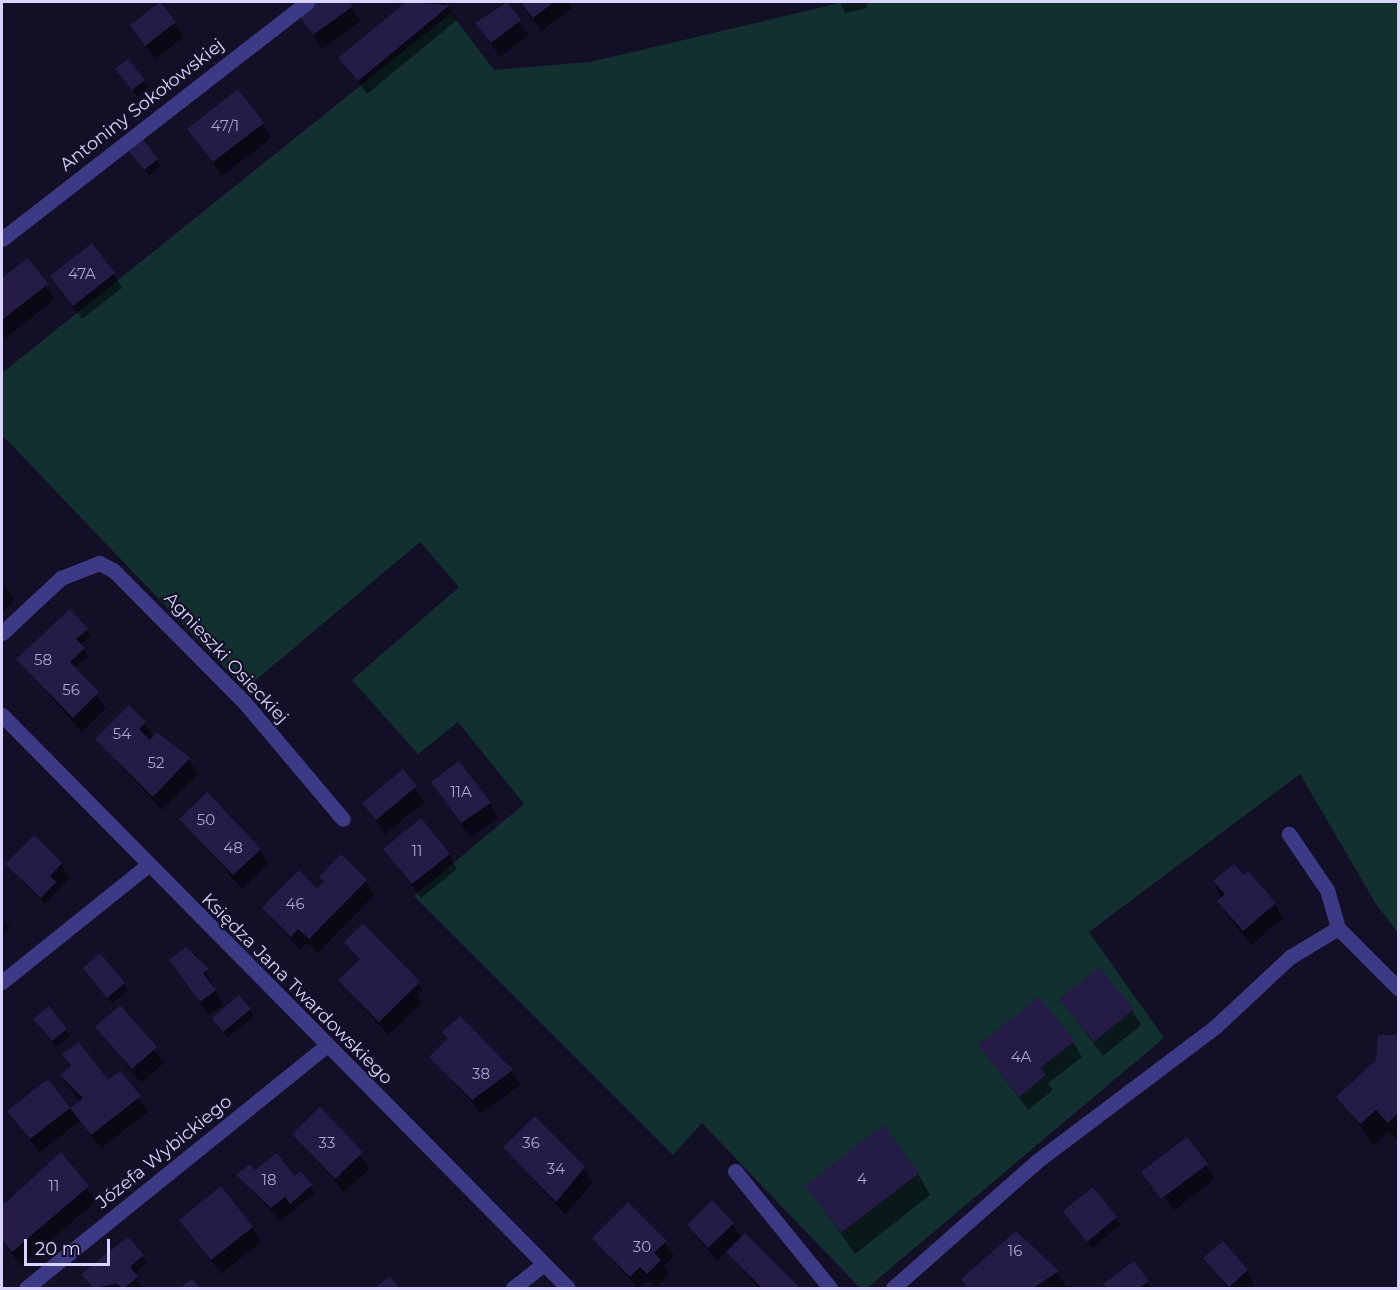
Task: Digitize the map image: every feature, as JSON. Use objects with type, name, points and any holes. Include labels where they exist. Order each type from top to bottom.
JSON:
[{"type":"street","name":"Antoniny Sokołowskiej","points":[[2,239],[307,2]]},
{"type":"street","name":"Agnieszki Osieckiej","points":[[2,633],[61,578],[99,563],[126,580],[244,702],[343,819]]},
{"type":"street","name":"Księdza Jana Twardowskiego","points":[[2,715],[147,866],[568,1288]]},
{"type":"street","points":[[1289,834],[1327,890],[1338,928],[1398,988]]},
{"type":"street","points":[[2,982],[147,866]]},
{"type":"street","points":[[893,1288],[1037,1161],[1216,1026],[1290,957],[1338,928]]},
{"type":"street","name":"Józefa Wybickiego","points":[[26,1288],[326,1046]]},
{"type":"street","points":[[735,1171],[830,1288]]},
{"type":"street","points":[[513,1288],[544,1264]]},
{"type":"green space","points":[[844,2],[1398,2],[1398,933],[1376,904],[1300,774],[1089,932],[1164,1038],[867,1288],[860,1288],[702,1123],[673,1155],[414,896],[524,804],[458,722],[418,754],[352,680],[459,587],[420,542],[245,689],[2,435],[2,373],[451,13],[494,70],[590,62]]},
{"type":"building","points":[[160,2],[176,22],[145,46],[130,25]]},
{"type":"building","points":[[315,2],[350,2],[353,6],[313,35],[298,14]]},
{"type":"building","points":[[406,2],[450,5],[358,81],[338,58]]},
{"type":"building","points":[[507,2],[521,20],[491,43],[475,23]]},
{"type":"building","points":[[520,2],[554,2],[533,18]]},
{"type":"building","points":[[128,59],[145,80],[132,90],[115,69]]},
{"type":"building","points":[[238,89],[264,123],[213,162],[187,129]]},
{"type":"building","points":[[143,139],[158,159],[144,170],[129,151]]},
{"type":"building","points":[[92,243],[115,273],[73,306],[50,276]]},
{"type":"building","points":[[28,258],[48,284],[2,320],[2,278]]},
{"type":"building","points":[[70,609],[88,629],[76,639],[85,648],[70,662],[99,692],[73,718],[16,659]]},
{"type":"building","points":[[129,705],[146,722],[139,729],[150,740],[157,732],[190,758],[153,797],[95,739]]},
{"type":"building","points":[[459,761],[491,803],[461,823],[431,782]]},
{"type":"building","points":[[403,769],[417,786],[376,820],[362,803]]},
{"type":"building","points":[[207,792],[261,849],[233,875],[179,819]]},
{"type":"building","points":[[421,818],[450,854],[412,884],[383,849]]},
{"type":"building","points":[[34,835],[62,863],[50,876],[56,882],[41,898],[5,864]]},
{"type":"building","points":[[341,854],[367,880],[309,939],[298,929],[291,937],[262,908],[299,870],[317,889],[324,881],[319,877]]},
{"type":"building","points":[[1234,864],[1244,875],[1248,871],[1276,903],[1243,931],[1217,901],[1225,894],[1213,881]]},
{"type":"building","points":[[363,923],[420,982],[379,1022],[338,980],[360,959],[344,942]]},
{"type":"building","points":[[186,947],[209,969],[203,973],[216,990],[200,1002],[169,960]]},
{"type":"building","points":[[100,953],[125,983],[107,998],[83,968]]},
{"type":"building","points":[[1099,967],[1134,1009],[1094,1042],[1059,999]]},
{"type":"building","points":[[239,995],[251,1009],[223,1032],[212,1018]]},
{"type":"building","points":[[1039,997],[1075,1041],[1040,1068],[1046,1075],[1019,1097],[978,1045]]},
{"type":"building","points":[[120,1005],[157,1047],[132,1069],[95,1027]]},
{"type":"building","points":[[49,1006],[67,1029],[52,1041],[33,1019]]},
{"type":"building","points":[[460,1016],[513,1070],[472,1100],[429,1057],[448,1038],[442,1032]]},
{"type":"building","points":[[1378,1035],[1398,1035],[1398,1113],[1388,1123],[1376,1110],[1360,1124],[1336,1097],[1376,1060]]},
{"type":"building","points":[[79,1042],[108,1080],[120,1071],[141,1096],[91,1135],[70,1108],[83,1098],[60,1075],[71,1066],[62,1054]]},
{"type":"building","points":[[48,1079],[70,1108],[30,1139],[7,1111]]},
{"type":"building","points":[[320,1107],[363,1152],[335,1179],[292,1134]]},
{"type":"building","points":[[535,1116],[585,1167],[556,1202],[503,1147]]},
{"type":"building","points":[[883,1125],[919,1173],[841,1233],[805,1186]]},
{"type":"building","points":[[1187,1137],[1208,1164],[1161,1199],[1141,1172]]},
{"type":"building","points":[[61,1152],[89,1186],[12,1252],[2,1239],[2,1206]]},
{"type":"building","points":[[277,1153],[294,1176],[301,1171],[312,1185],[290,1204],[285,1197],[271,1208],[236,1175],[250,1164],[255,1170]]},
{"type":"building","points":[[221,1186],[253,1227],[211,1260],[179,1220]]},
{"type":"building","points":[[1093,1187],[1117,1217],[1087,1242],[1063,1211]]},
{"type":"building","points":[[712,1200],[734,1223],[708,1248],[687,1225]]},
{"type":"building","points":[[628,1202],[667,1241],[654,1253],[661,1260],[647,1274],[640,1267],[630,1277],[592,1238]]},
{"type":"building","points":[[1016,1231],[1059,1271],[1033,1288],[967,1288],[961,1279]]},
{"type":"building","points":[[745,1233],[800,1288],[762,1288],[726,1252]]},
{"type":"building","points":[[128,1237],[144,1255],[130,1267],[138,1277],[124,1288],[116,1284],[93,1288],[81,1274]]},
{"type":"building","points":[[1223,1241],[1248,1270],[1229,1287],[1203,1258]]},
{"type":"building","points":[[1134,1261],[1149,1281],[1140,1288],[1107,1288],[1103,1284]]},
{"type":"building","points":[[390,1276],[399,1288],[375,1288]]},
{"type":"building","points":[[192,1279],[200,1288],[180,1288]]}]
